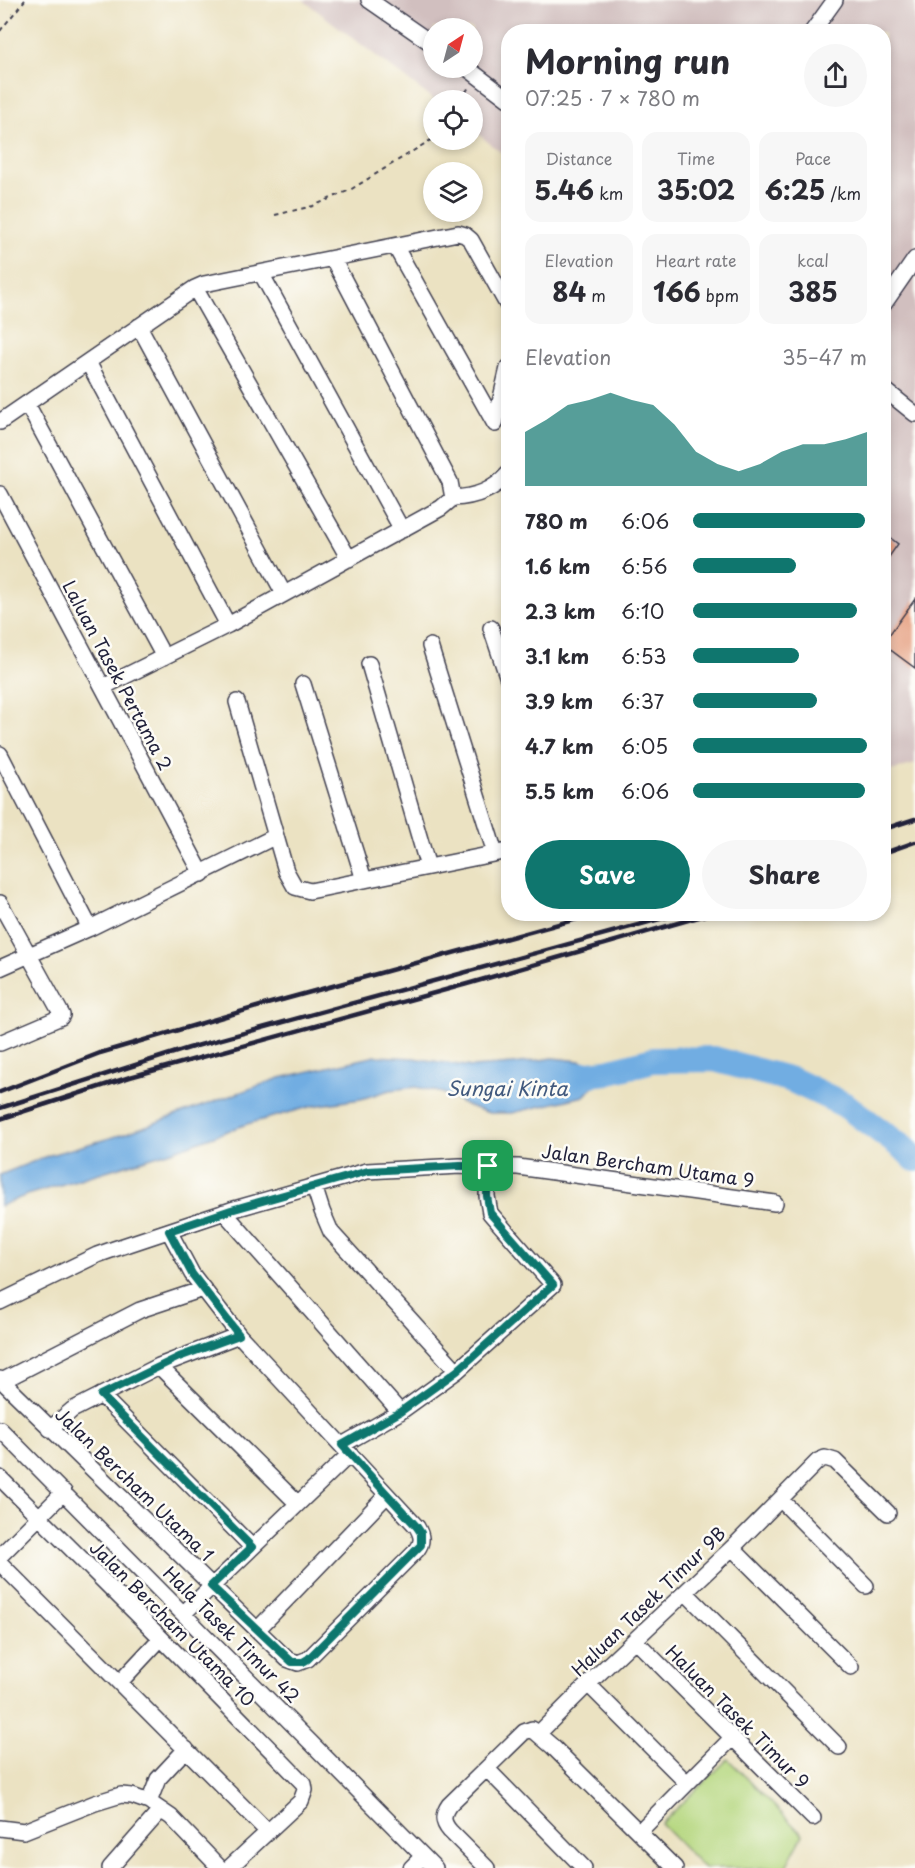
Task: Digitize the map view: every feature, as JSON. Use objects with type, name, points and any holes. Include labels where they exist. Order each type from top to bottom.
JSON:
[{"type":"street","points":[[369,0],[423,37]]},
{"type":"street","points":[[818,24],[835,0]]},
{"type":"street","points":[[480,78],[501,94]]},
{"type":"street","points":[[0,422],[204,284],[458,233],[471,240],[501,294]]},
{"type":"street","points":[[394,246],[495,424],[501,398]]},
{"type":"street","points":[[333,259],[450,483],[453,498]]},
{"type":"street","points":[[891,294],[915,259]]},
{"type":"street","points":[[261,273],[402,530]]},
{"type":"street","points":[[195,288],[349,559]]},
{"type":"street","points":[[139,326],[284,594]]},
{"type":"street","points":[[88,362],[228,626]]},
{"type":"street","points":[[891,395],[915,414]]},
{"type":"street","points":[[27,404],[164,657]]},
{"type":"street","points":[[103,687],[228,626],[441,508],[453,498],[486,492],[501,482]]},
{"type":"street","name":"Laluan Tasek Pertama 2","points":[[0,494],[202,874]]},
{"type":"street","points":[[492,628],[501,657]]},
{"type":"street","points":[[430,646],[501,849]]},
{"type":"street","points":[[369,664],[428,867]]},
{"type":"street","points":[[303,684],[364,880]]},
{"type":"street","points":[[237,702],[286,871],[295,887],[310,891],[501,852]]},
{"type":"street","points":[[0,754],[90,928]]},
{"type":"street","points":[[0,968],[90,928],[276,837]]},
{"type":"street","points":[[0,903],[62,1014],[0,1043]]},
{"type":"street","name":"Jalan Bercham Utama 9","points":[[0,1302],[97,1255],[224,1212],[368,1171],[460,1166],[518,1167],[775,1203]]},
{"type":"street","points":[[184,1614],[298,1504],[346,1450],[457,1371],[553,1285],[490,1213],[487,1196],[488,1166]]},
{"type":"street","points":[[315,1186],[331,1232],[457,1371]]},
{"type":"street","points":[[224,1212],[400,1412]]},
{"type":"street","points":[[169,1231],[186,1264],[239,1335],[387,1495],[257,1630]]},
{"type":"street","points":[[1,1380],[140,1310],[204,1289]]},
{"type":"street","points":[[50,1429],[72,1410],[159,1366],[239,1335]]},
{"type":"street","points":[[159,1366],[298,1504]]},
{"type":"street","name":"Jalan Bercham Utama 1","points":[[1,1380],[287,1659],[298,1663],[308,1659],[421,1545],[422,1539],[417,1527],[387,1495]]},
{"type":"street","points":[[101,1395],[252,1547]]},
{"type":"street","name":"Hala Tasek Timur 42","points":[[0,1429],[435,1868]]},
{"type":"street","name":"Haluan Tasek Timur 9B","points":[[486,1868],[444,1824],[443,1817],[449,1805],[524,1732],[532,1729],[539,1733],[732,1548],[815,1463],[825,1458],[835,1461],[888,1514]]},
{"type":"street","name":"Jalan Bercham Utama 10","points":[[0,1478],[300,1779],[305,1790],[301,1801],[268,1832]]},
{"type":"street","points":[[0,1556],[64,1492]]},
{"type":"street","points":[[781,1500],[866,1586]]},
{"type":"street","points":[[732,1548],[851,1667]]},
{"type":"street","points":[[0,1563],[268,1832],[229,1868]]},
{"type":"street","points":[[686,1593],[839,1748]]},
{"type":"street","points":[[120,1682],[161,1638]]},
{"type":"street","name":"Haluan Tasek Timur 9","points":[[635,1640],[813,1818]]},
{"type":"street","points":[[588,1684],[687,1783]]},
{"type":"street","points":[[539,1733],[675,1868]]},
{"type":"street","points":[[639,1832],[732,1738]]},
{"type":"street","points":[[110,1868],[155,1806],[158,1779],[186,1749]]},
{"type":"street","points":[[487,1769],[584,1868]]},
{"type":"street","points":[[0,1828],[24,1832],[95,1803],[121,1795],[132,1796],[155,1806],[175,1821],[220,1868]]},
{"type":"street","points":[[411,1868],[423,1856]]},
{"type":"path","points":[[0,31],[25,0]]},
{"type":"path","points":[[275,215],[313,206],[350,190],[423,145]]},
{"type":"shaded area","points":[[303,0],[915,0],[915,764],[891,771],[891,24],[501,24],[501,152],[483,138],[483,90],[423,92]]},
{"type":"green space","points":[[728,1759],[803,1835],[785,1868],[704,1868],[661,1824]]},
{"type":"water","name":"Sungai Kinta","points":[[376,1056],[414,1058],[472,1067],[553,1058],[580,1061],[607,1072],[584,1096],[512,1113],[489,1113],[468,1106],[443,1093],[416,1087],[390,1090],[361,1099],[313,1106],[247,1124],[172,1151],[27,1195],[0,1206],[0,1175],[7,1172],[50,1155],[124,1134],[280,1078]]},
{"type":"building","points":[[891,538],[898,544],[891,554]]},
{"type":"building","points":[[915,599],[915,668],[891,650],[891,632]]},
{"type":"waterway","name":"Sungai Kinta","points":[[572,1076],[607,1072],[653,1060],[714,1059],[792,1080],[845,1105],[915,1159]]},
{"type":"railway","points":[[891,827],[915,819]]},
{"type":"railway","points":[[891,851],[915,842]]},
{"type":"railway","points":[[0,1092],[100,1053],[267,1004],[569,921]]},
{"type":"railway","points":[[0,1108],[189,1048],[652,921]]},
{"type":"railway","points":[[0,1119],[130,1077],[685,921]]},
{"type":"route","points":[[488,1166],[487,1196],[490,1213],[553,1285],[457,1371],[400,1412],[342,1445],[417,1527],[421,1533],[421,1545],[308,1659],[298,1663],[292,1662],[211,1586],[252,1547],[101,1395],[179,1357],[239,1335],[192,1274],[169,1231],[231,1210],[368,1171],[488,1166]]}]
